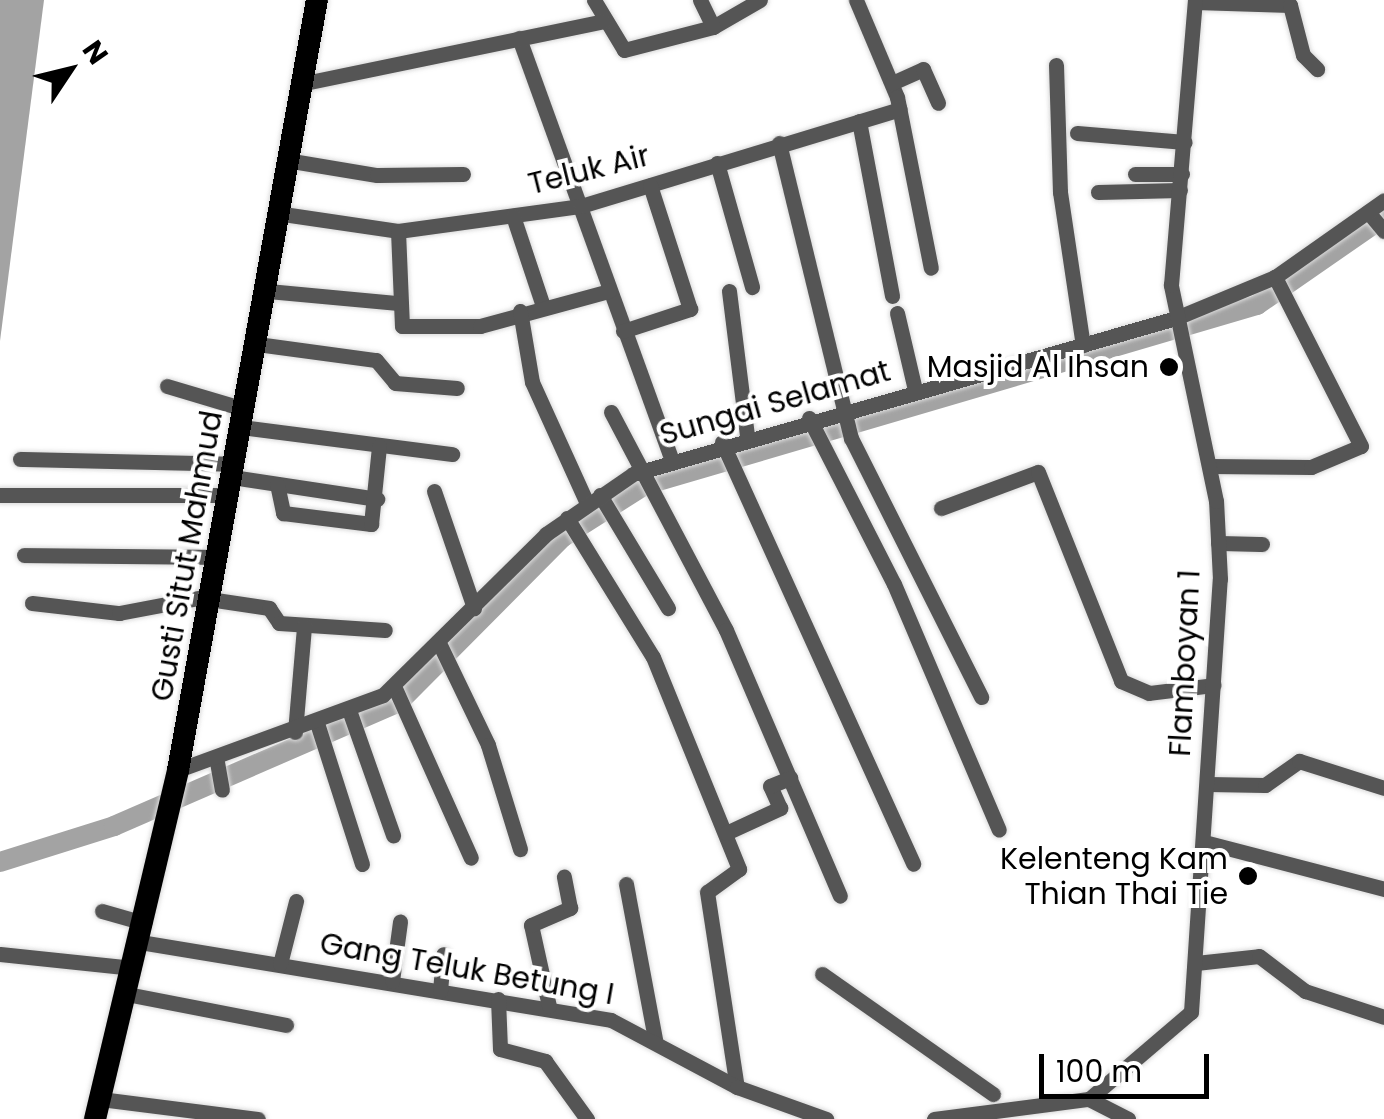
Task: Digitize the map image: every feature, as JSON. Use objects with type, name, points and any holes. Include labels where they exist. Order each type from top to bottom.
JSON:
[{"type":"highway","name":"Gusti Situt Mahmud","points":[[98,1109],[177,775],[283,214],[317,0]]},
{"type":"street","points":[[594,0],[620,49],[713,27],[760,0]]},
{"type":"street","points":[[700,0],[713,27]]},
{"type":"street","points":[[856,0],[900,109],[932,268]]},
{"type":"street","points":[[1195,1],[1290,2],[1303,55],[1317,68]]},
{"type":"street","name":"Flamboyan 1","points":[[1089,1099],[1191,1012],[1208,843],[1218,543],[1210,466],[1176,318],[1181,182],[1195,1]]},
{"type":"street","points":[[304,83],[604,20]]},
{"type":"street","points":[[519,38],[672,461]]},
{"type":"street","points":[[1056,65],[1060,192],[1083,345]]},
{"type":"street","points":[[892,82],[923,69],[938,103]]},
{"type":"street","name":"Teluk Air","points":[[283,214],[398,232],[581,206],[900,109]]},
{"type":"street","points":[[860,120],[892,296]]},
{"type":"street","points":[[1077,132],[1185,142]]},
{"type":"street","points":[[779,144],[852,438],[981,697]]},
{"type":"street","points":[[292,161],[377,175],[463,174]]},
{"type":"street","points":[[716,163],[752,287]]},
{"type":"street","points":[[1135,174],[1181,182]]},
{"type":"street","points":[[1098,192],[1181,182]]},
{"type":"street","points":[[624,330],[690,309],[650,185]]},
{"type":"street","name":"Sungai Selamat","points":[[177,775],[219,776],[295,732],[319,734],[398,696],[443,652],[474,608],[569,521],[648,481],[672,461],[725,453],[748,435],[813,431],[846,414],[915,390],[1176,318],[1277,280],[1384,200]]},
{"type":"street","points":[[1370,214],[1384,231]]},
{"type":"street","points":[[514,216],[542,303]]},
{"type":"street","points":[[398,232],[398,303],[405,327],[480,326],[542,303],[608,291]]},
{"type":"street","points":[[1210,466],[1310,467],[1360,446],[1277,280]]},
{"type":"street","points":[[729,290],[748,435]]},
{"type":"street","points":[[268,292],[398,303]]},
{"type":"street","points":[[520,311],[532,382],[600,503],[668,608]]},
{"type":"street","points":[[897,313],[915,390]]},
{"type":"street","points":[[258,344],[376,360],[396,383],[457,388]]},
{"type":"street","points":[[167,386],[242,418],[378,446],[452,454]]},
{"type":"street","points":[[612,412],[790,778],[840,896]]},
{"type":"street","points":[[813,431],[894,584],[999,830]]},
{"type":"street","points":[[277,484],[285,514],[371,524],[377,499],[378,446]]},
{"type":"street","points":[[725,453],[913,864]]},
{"type":"street","points":[[20,459],[231,478],[377,499]]},
{"type":"street","points":[[941,508],[1038,472],[1126,687],[1214,685]]},
{"type":"street","points":[[0,495],[231,478]]},
{"type":"street","points":[[434,491],[474,608]]},
{"type":"street","points":[[569,521],[653,657],[739,871],[707,892],[737,1087]]},
{"type":"street","points":[[1218,543],[1262,544]]},
{"type":"street","points":[[24,556],[216,557]]},
{"type":"street","points":[[32,603],[119,613],[209,597],[269,608],[277,622],[385,630]]},
{"type":"street","points":[[295,732],[304,626]]},
{"type":"street","points":[[443,652],[488,745],[520,849]]},
{"type":"street","points":[[398,696],[471,858]]},
{"type":"street","points":[[352,720],[393,835]]},
{"type":"street","points":[[319,734],[362,864]]},
{"type":"street","points":[[1208,784],[1264,785],[1300,761],[1384,788]]},
{"type":"street","points":[[726,833],[780,808],[770,786],[790,778]]},
{"type":"street","points":[[1208,843],[1384,889]]},
{"type":"street","points":[[549,1006],[531,924],[570,908],[564,877]]},
{"type":"street","points":[[626,884],[656,1039]]},
{"type":"street","points":[[280,964],[296,901]]},
{"type":"street","name":"Gang Teluk Betung I","points":[[102,911],[142,933],[280,964],[549,1006],[656,1039],[737,1087],[826,1119]]},
{"type":"street","points":[[392,981],[400,922]]},
{"type":"street","points":[[0,954],[133,968]]},
{"type":"street","points":[[440,990],[443,954]]},
{"type":"street","points":[[1196,963],[1259,956],[1304,991],[1384,1017]]},
{"type":"street","points":[[822,974],[995,1091],[986,1110]]},
{"type":"street","points":[[126,994],[286,1026]]},
{"type":"street","points":[[498,999],[500,1049],[546,1061],[586,1119]]},
{"type":"street","points":[[934,1119],[1089,1099],[1128,1119]]},
{"type":"street","points":[[98,1109],[258,1119]]},
{"type":"shaded area","points":[[0,0],[44,0],[0,341]]},
{"type":"waterway","points":[[0,862],[114,826],[399,702],[563,537],[645,485],[1257,305],[1384,217]]},
{"type":"place","name":"Masjid Al Ihsan","points":[[1169,367]]},
{"type":"place","name":"Kelenteng Kam Thian Thai Tie","points":[[1248,876]]}]
